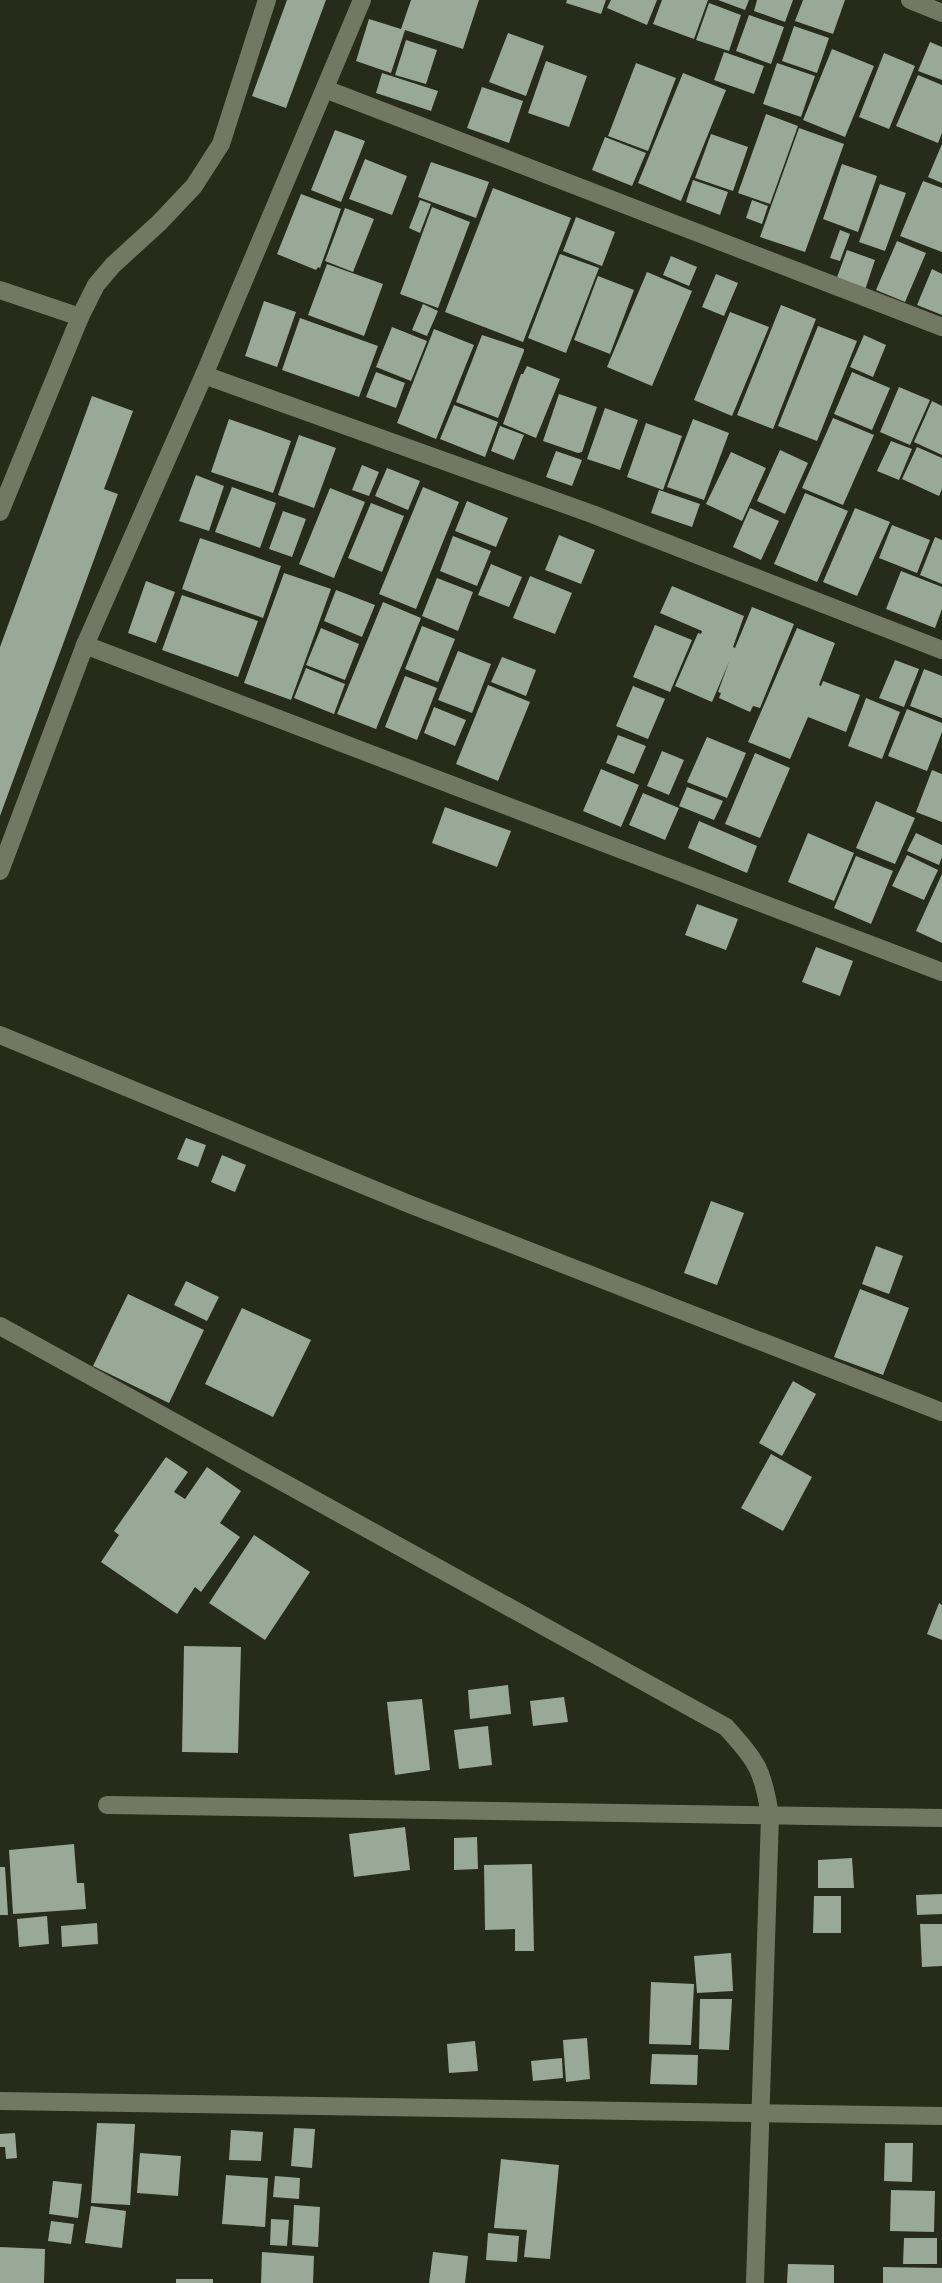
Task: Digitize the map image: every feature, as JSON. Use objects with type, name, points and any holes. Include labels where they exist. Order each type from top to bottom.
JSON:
[{"type":"street","points":[[0,512],[80,317],[96,285],[194,186],[221,144],[267,0]]},
{"type":"street","points":[[0,871],[85,645],[204,375],[362,0]]},
{"type":"street","points":[[909,0],[942,13]]},
{"type":"street","points":[[324,89],[942,327]]},
{"type":"street","points":[[0,290],[80,317]]},
{"type":"street","points":[[204,375],[593,514],[942,650]]},
{"type":"street","points":[[85,645],[942,972]]},
{"type":"street","points":[[0,1035],[409,1204],[942,1412]]},
{"type":"street","points":[[0,1326],[726,1727],[753,1757],[765,1782],[770,1816],[755,2283]]},
{"type":"street","points":[[107,1805],[942,1818]]},
{"type":"street","points":[[0,2101],[762,2111],[942,2116]]},
{"type":"building","points":[[287,0],[326,0],[286,108],[252,96]]},
{"type":"building","points":[[411,0],[479,0],[463,49],[405,30],[391,73],[356,61],[369,19],[401,29]]},
{"type":"building","points":[[567,0],[606,0],[601,14],[566,3]]},
{"type":"building","points":[[611,0],[657,0],[647,25],[607,8]]},
{"type":"building","points":[[662,0],[708,0],[694,39],[653,24]]},
{"type":"building","points":[[718,0],[749,0],[745,10]]},
{"type":"building","points":[[757,0],[793,0],[785,22],[754,11]]},
{"type":"building","points":[[803,0],[845,0],[833,34],[795,21]]},
{"type":"building","points":[[709,3],[741,15],[729,51],[696,40]]},
{"type":"building","points":[[749,15],[784,27],[771,64],[736,51]]},
{"type":"building","points":[[794,26],[829,38],[817,73],[782,61]]},
{"type":"building","points":[[508,33],[544,46],[526,96],[489,82]]},
{"type":"building","points":[[406,40],[437,50],[426,84],[395,75]]},
{"type":"building","points":[[930,42],[942,47],[942,80],[918,71]]},
{"type":"building","points":[[832,49],[874,66],[845,137],[803,120]]},
{"type":"building","points":[[724,52],[764,66],[754,94],[714,80]]},
{"type":"building","points":[[884,53],[915,66],[889,129],[859,117]]},
{"type":"building","points":[[546,61],[587,76],[569,127],[528,113]]},
{"type":"building","points":[[636,63],[676,78],[648,151],[608,136]]},
{"type":"building","points":[[777,63],[815,76],[801,117],[763,104]]},
{"type":"building","points":[[382,73],[438,91],[431,111],[376,93]]},
{"type":"building","points":[[683,73],[726,90],[681,201],[638,183]]},
{"type":"building","points":[[918,75],[942,85],[942,133],[938,143],[896,126]]},
{"type":"building","points":[[482,87],[523,101],[509,143],[467,128]]},
{"type":"building","points":[[766,114],[798,126],[770,204],[738,193]]},
{"type":"building","points":[[799,128],[844,144],[805,252],[760,237]]},
{"type":"building","points":[[335,130],[365,141],[341,202],[311,190]]},
{"type":"building","points":[[711,134],[748,147],[733,191],[695,178]]},
{"type":"building","points":[[605,137],[646,153],[632,186],[592,170]]},
{"type":"building","points":[[942,144],[942,183],[928,177]]},
{"type":"building","points":[[365,159],[407,176],[392,215],[349,199]]},
{"type":"building","points":[[431,162],[489,182],[476,218],[418,197]]},
{"type":"building","points":[[842,164],[877,176],[858,232],[823,219]]},
{"type":"building","points":[[693,180],[728,192],[720,215],[686,202]]},
{"type":"building","points":[[923,181],[942,188],[942,252],[900,236]]},
{"type":"building","points":[[880,184],[906,193],[885,251],[859,242]]},
{"type":"building","points":[[493,188],[571,218],[523,342],[445,312]]},
{"type":"building","points":[[301,194],[341,209],[320,268],[316,270],[277,254]]},
{"type":"building","points":[[420,200],[431,204],[420,233],[409,228]]},
{"type":"building","points":[[752,200],[768,206],[762,224],[746,218]]},
{"type":"building","points":[[432,207],[470,222],[438,308],[400,294]]},
{"type":"building","points":[[345,208],[374,219],[353,272],[325,261]]},
{"type":"building","points":[[576,217],[615,232],[602,266],[563,251]]},
{"type":"building","points":[[840,230],[850,234],[840,261],[830,258]]},
{"type":"building","points":[[897,241],[926,253],[905,302],[876,290]]},
{"type":"building","points":[[847,250],[875,260],[865,290],[836,280]]},
{"type":"building","points":[[560,254],[599,268],[566,353],[528,338]]},
{"type":"building","points":[[671,256],[697,267],[689,286],[663,275]]},
{"type":"building","points":[[327,264],[383,284],[364,336],[308,315]]},
{"type":"building","points":[[932,269],[942,274],[942,315],[917,305]]},
{"type":"building","points":[[647,272],[692,291],[652,386],[607,367]]},
{"type":"building","points":[[716,274],[738,283],[724,316],[702,307]]},
{"type":"building","points":[[598,276],[634,290],[610,354],[574,340]]},
{"type":"building","points":[[264,301],[296,312],[277,367],[245,356]]},
{"type":"building","points":[[423,304],[438,311],[427,336],[412,330]]},
{"type":"building","points":[[781,305],[816,319],[773,429],[737,415]]},
{"type":"building","points":[[730,312],[769,327],[732,416],[694,400]]},
{"type":"building","points":[[300,318],[378,346],[359,397],[282,370]]},
{"type":"building","points":[[818,326],[857,341],[817,441],[778,426]]},
{"type":"building","points":[[392,327],[427,341],[411,381],[376,367]]},
{"type":"building","points":[[434,329],[474,345],[436,439],[397,423]]},
{"type":"building","points":[[482,335],[524,349],[498,418],[456,402]]},
{"type":"building","points":[[864,335],[886,345],[873,377],[850,367]]},
{"type":"building","points":[[527,366],[560,379],[536,438],[503,424],[521,374]]},
{"type":"building","points":[[376,372],[405,383],[396,408],[366,397]]},
{"type":"building","points":[[852,372],[890,388],[872,430],[834,414]]},
{"type":"building","points":[[899,387],[930,400],[910,445],[880,432]]},
{"type":"building","points":[[559,394],[597,407],[582,452],[543,441]]},
{"type":"building","points":[[92,396],[133,411],[104,489],[118,494],[0,816],[0,647]]},
{"type":"building","points":[[932,401],[942,406],[942,455],[914,442]]},
{"type":"building","points":[[454,405],[498,422],[485,457],[440,439]]},
{"type":"building","points":[[605,408],[638,420],[620,470],[587,459]]},
{"type":"building","points":[[833,418],[874,435],[843,505],[802,488]]},
{"type":"building","points":[[229,419],[291,441],[273,493],[211,472]]},
{"type":"building","points":[[693,419],[729,433],[704,500],[667,487]]},
{"type":"building","points":[[646,423],[682,436],[663,490],[627,477]]},
{"type":"building","points":[[500,426],[524,435],[514,460],[491,451]]},
{"type":"building","points":[[299,435],[336,448],[314,508],[278,495]]},
{"type":"building","points":[[891,441],[912,449],[899,480],[877,471]]},
{"type":"building","points":[[917,447],[942,458],[942,489],[939,496],[902,479]]},
{"type":"building","points":[[780,450],[808,463],[785,514],[757,501]]},
{"type":"building","points":[[556,451],[582,460],[572,486],[546,477]]},
{"type":"building","points":[[731,452],[766,468],[742,521],[706,504]]},
{"type":"building","points":[[362,465],[379,472],[369,496],[352,490]]},
{"type":"building","points":[[387,468],[420,481],[408,510],[375,496]]},
{"type":"building","points":[[196,475],[224,486],[209,531],[179,521]]},
{"type":"building","points":[[232,487],[276,503],[260,548],[215,532]]},
{"type":"building","points":[[423,487],[459,502],[416,609],[379,594]]},
{"type":"building","points":[[330,488],[365,502],[334,578],[299,564]]},
{"type":"building","points":[[659,490],[700,504],[692,527],[651,513]]},
{"type":"building","points":[[805,493],[848,511],[817,582],[774,564]]},
{"type":"building","points":[[467,501],[508,518],[496,547],[455,531]]},
{"type":"building","points":[[371,503],[404,516],[382,572],[348,558]]},
{"type":"building","points":[[750,508],[779,521],[761,560],[733,547]]},
{"type":"building","points":[[855,508],[890,522],[857,596],[823,582]]},
{"type":"building","points":[[283,511],[306,519],[292,557],[269,549]]},
{"type":"building","points":[[892,525],[930,540],[917,573],[879,558]]},
{"type":"building","points":[[559,535],[595,550],[581,584],[545,570]]},
{"type":"building","points":[[453,536],[491,551],[477,586],[440,571]]},
{"type":"building","points":[[935,537],[942,540],[942,584],[920,575]]},
{"type":"building","points":[[200,538],[281,566],[263,618],[182,589]]},
{"type":"building","points":[[491,564],[522,577],[509,607],[478,595]]},
{"type":"building","points":[[901,571],[942,587],[942,609],[935,628],[886,609]]},
{"type":"building","points":[[284,573],[331,589],[291,700],[244,683]]},
{"type":"building","points":[[530,576],[572,593],[555,634],[513,618]]},
{"type":"building","points":[[437,578],[473,592],[458,631],[422,616]]},
{"type":"building","points":[[146,581],[175,592],[156,643],[128,633]]},
{"type":"building","points":[[672,586],[744,616],[733,647],[735,648],[752,607],[794,624],[760,708],[753,706],[750,712],[719,698],[721,693],[718,692],[729,662],[712,702],[675,686],[698,633],[701,634],[702,631],[660,613]]},
{"type":"building","points":[[336,590],[375,605],[362,637],[324,621]]},
{"type":"building","points":[[182,595],[258,621],[238,677],[162,650]]},
{"type":"building","points":[[383,602],[421,618],[376,729],[337,714]]},
{"type":"building","points":[[655,625],[692,640],[670,692],[633,677]]},
{"type":"building","points":[[422,626],[455,639],[438,682],[405,669]]},
{"type":"building","points":[[321,628],[359,644],[345,680],[306,665]]},
{"type":"building","points":[[797,628],[835,643],[819,685],[821,686],[823,681],[860,695],[846,732],[808,717],[790,759],[748,742]]},
{"type":"building","points":[[458,651],[491,664],[472,713],[438,700]]},
{"type":"building","points":[[502,657],[536,670],[526,696],[491,682]]},
{"type":"building","points":[[895,660],[919,669],[904,707],[879,698]]},
{"type":"building","points":[[306,668],[345,684],[334,714],[294,698]]},
{"type":"building","points":[[924,669],[942,676],[942,718],[910,706]]},
{"type":"building","points":[[405,676],[437,688],[417,740],[385,727]]},
{"type":"building","points":[[488,685],[530,702],[498,781],[456,764]]},
{"type":"building","points":[[633,686],[665,699],[648,739],[616,726]]},
{"type":"building","points":[[866,698],[900,712],[882,759],[848,746]]},
{"type":"building","points":[[434,707],[466,720],[455,746],[424,733]]},
{"type":"building","points":[[907,709],[942,723],[942,732],[927,771],[888,756]]},
{"type":"building","points":[[618,735],[646,746],[634,774],[606,763]]},
{"type":"building","points":[[707,737],[746,753],[727,798],[687,782]]},
{"type":"building","points":[[662,751],[684,760],[669,795],[647,786]]},
{"type":"building","points":[[755,753],[790,768],[760,838],[725,824]]},
{"type":"building","points":[[601,769],[639,785],[621,827],[583,811]]},
{"type":"building","points":[[932,770],[942,774],[942,822],[916,812]]},
{"type":"building","points":[[687,787],[723,801],[714,820],[679,806]]},
{"type":"building","points":[[643,793],[679,808],[665,840],[629,825]]},
{"type":"building","points":[[876,801],[915,818],[895,864],[856,848]]},
{"type":"building","points":[[445,807],[511,831],[497,867],[432,843]]},
{"type":"building","points":[[699,821],[757,846],[747,873],[688,848]]},
{"type":"building","points":[[808,833],[854,853],[834,901],[788,882]]},
{"type":"building","points":[[916,833],[942,845],[939,865],[907,851]]},
{"type":"building","points":[[907,855],[938,870],[924,900],[892,886]]},
{"type":"building","points":[[856,856],[893,871],[871,924],[834,908]]},
{"type":"building","points":[[942,874],[942,943],[916,931]]},
{"type":"building","points":[[697,904],[738,919],[726,950],[685,935]]},
{"type":"building","points":[[816,947],[853,961],[840,996],[802,982]]},
{"type":"building","points":[[186,1138],[206,1145],[198,1167],[177,1159]]},
{"type":"building","points":[[222,1155],[246,1165],[235,1192],[211,1182]]},
{"type":"building","points":[[711,1201],[744,1213],[717,1285],[684,1273]]},
{"type":"building","points":[[876,1246],[903,1256],[889,1294],[862,1284]]},
{"type":"building","points":[[186,1281],[219,1297],[207,1321],[174,1305]]},
{"type":"building","points":[[860,1289],[909,1308],[883,1375],[834,1357]]},
{"type":"building","points":[[128,1294],[204,1330],[169,1403],[93,1366]]},
{"type":"building","points":[[242,1308],[311,1340],[273,1417],[205,1384]]},
{"type":"building","points":[[793,1381],[816,1394],[782,1456],[759,1443]]},
{"type":"building","points":[[771,1454],[812,1477],[783,1531],[741,1508]]},
{"type":"building","points":[[166,1457],[188,1472],[174,1492],[185,1499],[207,1467],[241,1491],[220,1523],[240,1537],[201,1592],[195,1587],[177,1614],[101,1562],[119,1535],[114,1531]]},
{"type":"building","points":[[254,1535],[310,1572],[265,1640],[209,1603]]},
{"type":"building","points":[[939,1603],[942,1605],[942,1640],[927,1634]]},
{"type":"building","points":[[184,1646],[241,1647],[238,1753],[182,1752]]},
{"type":"building","points":[[508,1685],[511,1714],[470,1719],[468,1690]]},
{"type":"building","points":[[564,1697],[568,1722],[533,1726],[530,1701]]},
{"type":"building","points":[[422,1699],[430,1770],[395,1775],[387,1702]]},
{"type":"building","points":[[488,1726],[492,1765],[459,1769],[454,1730]]},
{"type":"building","points":[[405,1827],[410,1870],[354,1877],[349,1834]]},
{"type":"building","points":[[477,1837],[478,1869],[454,1870],[454,1838]]},
{"type":"building","points":[[74,1844],[77,1883],[84,1883],[86,1909],[13,1914],[9,1850]]},
{"type":"building","points":[[852,1858],[854,1888],[818,1888],[818,1860]]},
{"type":"building","points":[[532,1864],[534,1951],[515,1951],[515,1929],[485,1930],[484,1865]]},
{"type":"building","points":[[0,1867],[5,1867],[8,1915],[0,1915]]},
{"type":"building","points":[[942,1894],[942,1914],[917,1915],[916,1895]]},
{"type":"building","points":[[814,1896],[841,1896],[841,1933],[813,1933]]},
{"type":"building","points":[[47,1916],[49,1944],[19,1947],[17,1919]]},
{"type":"building","points":[[97,1923],[98,1944],[62,1947],[61,1926]]},
{"type":"building","points":[[920,1924],[942,1924],[942,1966],[922,1967]]},
{"type":"building","points":[[731,1953],[733,1991],[697,1993],[694,1956]]},
{"type":"building","points":[[651,1982],[694,1984],[691,2045],[649,2044]]},
{"type":"building","points":[[700,1999],[732,1999],[729,2050],[699,2049]]},
{"type":"building","points":[[587,2038],[590,2079],[566,2082],[563,2040]]},
{"type":"building","points":[[475,2041],[478,2071],[449,2073],[447,2044]]},
{"type":"building","points":[[652,2054],[698,2055],[697,2085],[650,2084]]},
{"type":"building","points":[[562,2058],[563,2078],[533,2081],[531,2061]]},
{"type":"building","points":[[97,2123],[135,2124],[130,2205],[91,2203]]},
{"type":"building","points":[[294,2128],[315,2129],[312,2168],[291,2166]]},
{"type":"building","points":[[231,2130],[263,2132],[261,2161],[229,2160]]},
{"type":"building","points":[[15,2133],[17,2158],[6,2159],[5,2147],[0,2147],[0,2134]]},
{"type":"building","points":[[885,2143],[913,2143],[912,2182],[884,2181]]},
{"type":"building","points":[[140,2153],[181,2156],[178,2196],[137,2193]]},
{"type":"building","points":[[501,2159],[559,2165],[550,2259],[524,2257],[527,2230],[494,2228]]},
{"type":"building","points":[[226,2175],[268,2178],[265,2227],[222,2224]]},
{"type":"building","points":[[275,2176],[300,2178],[299,2199],[273,2197]]},
{"type":"building","points":[[53,2181],[82,2184],[78,2218],[49,2214]]},
{"type":"building","points":[[891,2190],[935,2191],[934,2232],[890,2231]]},
{"type":"building","points":[[294,2205],[320,2207],[318,2247],[292,2245]]},
{"type":"building","points":[[91,2206],[126,2211],[122,2248],[85,2243]]},
{"type":"building","points":[[271,2219],[289,2220],[287,2246],[270,2245]]},
{"type":"building","points":[[51,2221],[74,2224],[71,2244],[48,2241]]},
{"type":"building","points":[[488,2233],[519,2236],[517,2262],[486,2260]]},
{"type":"building","points":[[904,2238],[937,2238],[937,2264],[903,2264]]},
{"type":"building","points":[[0,2247],[45,2249],[44,2283],[0,2283]]},
{"type":"building","points":[[262,2252],[314,2256],[313,2283],[261,2283]]},
{"type":"building","points":[[433,2252],[468,2256],[465,2283],[429,2283]]},
{"type":"building","points":[[788,2264],[834,2265],[834,2283],[787,2283]]},
{"type":"building","points":[[883,2267],[942,2268],[942,2283],[883,2283]]},
{"type":"building","points":[[176,2279],[213,2279],[213,2283],[176,2283]]}]
